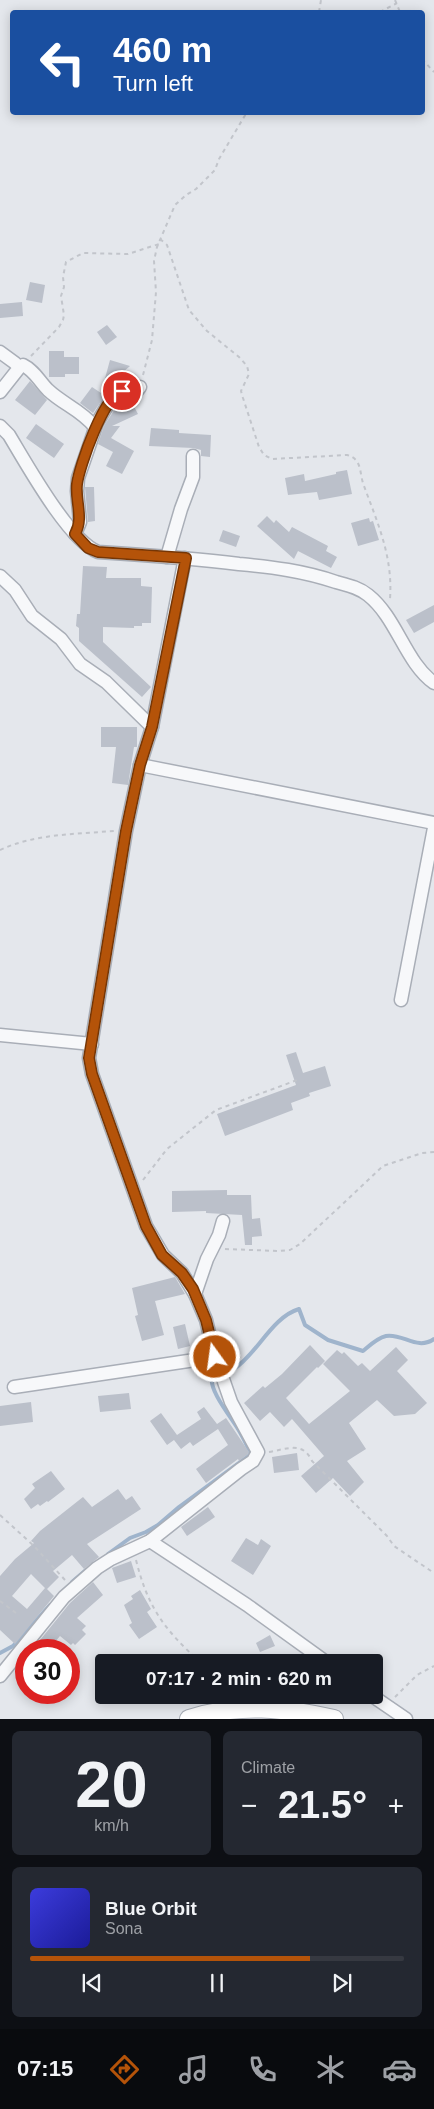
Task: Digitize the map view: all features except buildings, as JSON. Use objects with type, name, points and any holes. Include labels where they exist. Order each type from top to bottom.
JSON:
[{"type":"main road","points":[[190,1719],[204,1714],[248,1707],[282,1708],[334,1719]]},
{"type":"street","points":[[0,352],[19,368],[0,392]]},
{"type":"street","points":[[23,364],[36,373],[46,389],[79,410],[95,427]]},
{"type":"street","points":[[75,534],[80,522],[77,492],[78,478],[95,427],[114,394],[137,391],[140,387]]},
{"type":"street","points":[[0,426],[9,435],[49,501],[88,548],[98,552],[186,558],[276,568],[324,578],[357,588],[376,602],[412,656],[434,683]]},
{"type":"street","points":[[167,557],[180,509],[193,477],[193,456]]},
{"type":"street","points":[[0,1676],[64,1597],[97,1568],[111,1559],[150,1541],[253,1461],[257,1455],[257,1448],[231,1402],[215,1357],[206,1320],[195,1294],[182,1273],[162,1255],[154,1241],[134,1192],[92,1074],[89,1058],[126,831],[140,765],[152,727],[186,558]]},
{"type":"street","points":[[0,576],[15,590],[32,616],[61,639],[80,664],[106,682],[152,727]]},
{"type":"street","points":[[140,765],[434,823]]},
{"type":"street","points":[[402,1000],[434,828]]},
{"type":"street","points":[[0,1035],[92,1044]]},
{"type":"street","points":[[195,1294],[207,1258],[220,1235],[222,1221]]},
{"type":"street","points":[[14,1387],[215,1357]]},
{"type":"street","points":[[150,1541],[247,1605],[315,1654]]},
{"type":"street","points":[[383,1703],[406,1719]]},
{"type":"path","points":[[383,10],[396,2]]},
{"type":"path","points":[[425,62],[434,72]]},
{"type":"path","points":[[140,387],[152,340],[156,292],[154,261],[158,244],[175,205],[196,189],[215,170],[245,115]]},
{"type":"path","points":[[160,239],[167,245],[190,310],[207,331],[239,357],[247,366],[248,374],[242,392],[243,398],[259,447],[264,455],[272,460],[346,455],[356,459],[359,464],[363,484],[385,542],[390,596],[387,616]]},
{"type":"path","points":[[23,364],[59,327],[63,320],[61,296],[64,287],[66,262],[83,253],[128,254],[158,244]]},
{"type":"path","points":[[0,850],[12,844],[54,836],[126,831]]},
{"type":"path","points":[[134,1192],[167,1148],[206,1116],[216,1110],[300,1079]]},
{"type":"path","points":[[213,1248],[290,1250],[300,1244],[383,1166],[422,1153],[434,1152]]},
{"type":"path","points":[[257,1455],[293,1448],[302,1448],[308,1451],[312,1461],[387,1536],[394,1546],[434,1573]]},
{"type":"path","points":[[0,1516],[34,1546],[73,1589]]},
{"type":"path","points":[[134,1550],[142,1585],[159,1619],[169,1633],[191,1654]]},
{"type":"path","points":[[0,1601],[16,1613]]},
{"type":"path","points":[[387,1706],[417,1675],[434,1666]]},
{"type":"waterway","points":[[108,1554],[130,1538],[158,1525],[179,1507],[251,1454],[240,1432],[221,1404],[214,1389],[212,1377],[232,1370],[242,1362],[289,1313],[299,1309],[305,1325],[328,1340],[363,1351],[376,1340],[386,1336],[398,1337],[416,1343],[428,1342],[434,1339]]},
{"type":"waterway","points":[[72,1582],[86,1570]]},
{"type":"waterway","points":[[0,1653],[13,1646],[50,1605]]},
{"type":"route","points":[[122,391],[114,394],[97,423],[80,471],[77,492],[80,522],[75,534],[88,548],[98,552],[186,558],[152,727],[140,765],[126,831],[96,1025],[89,1058],[92,1074],[105,1106],[146,1226],[162,1255],[182,1273],[193,1289],[206,1320],[215,1357]]}]
